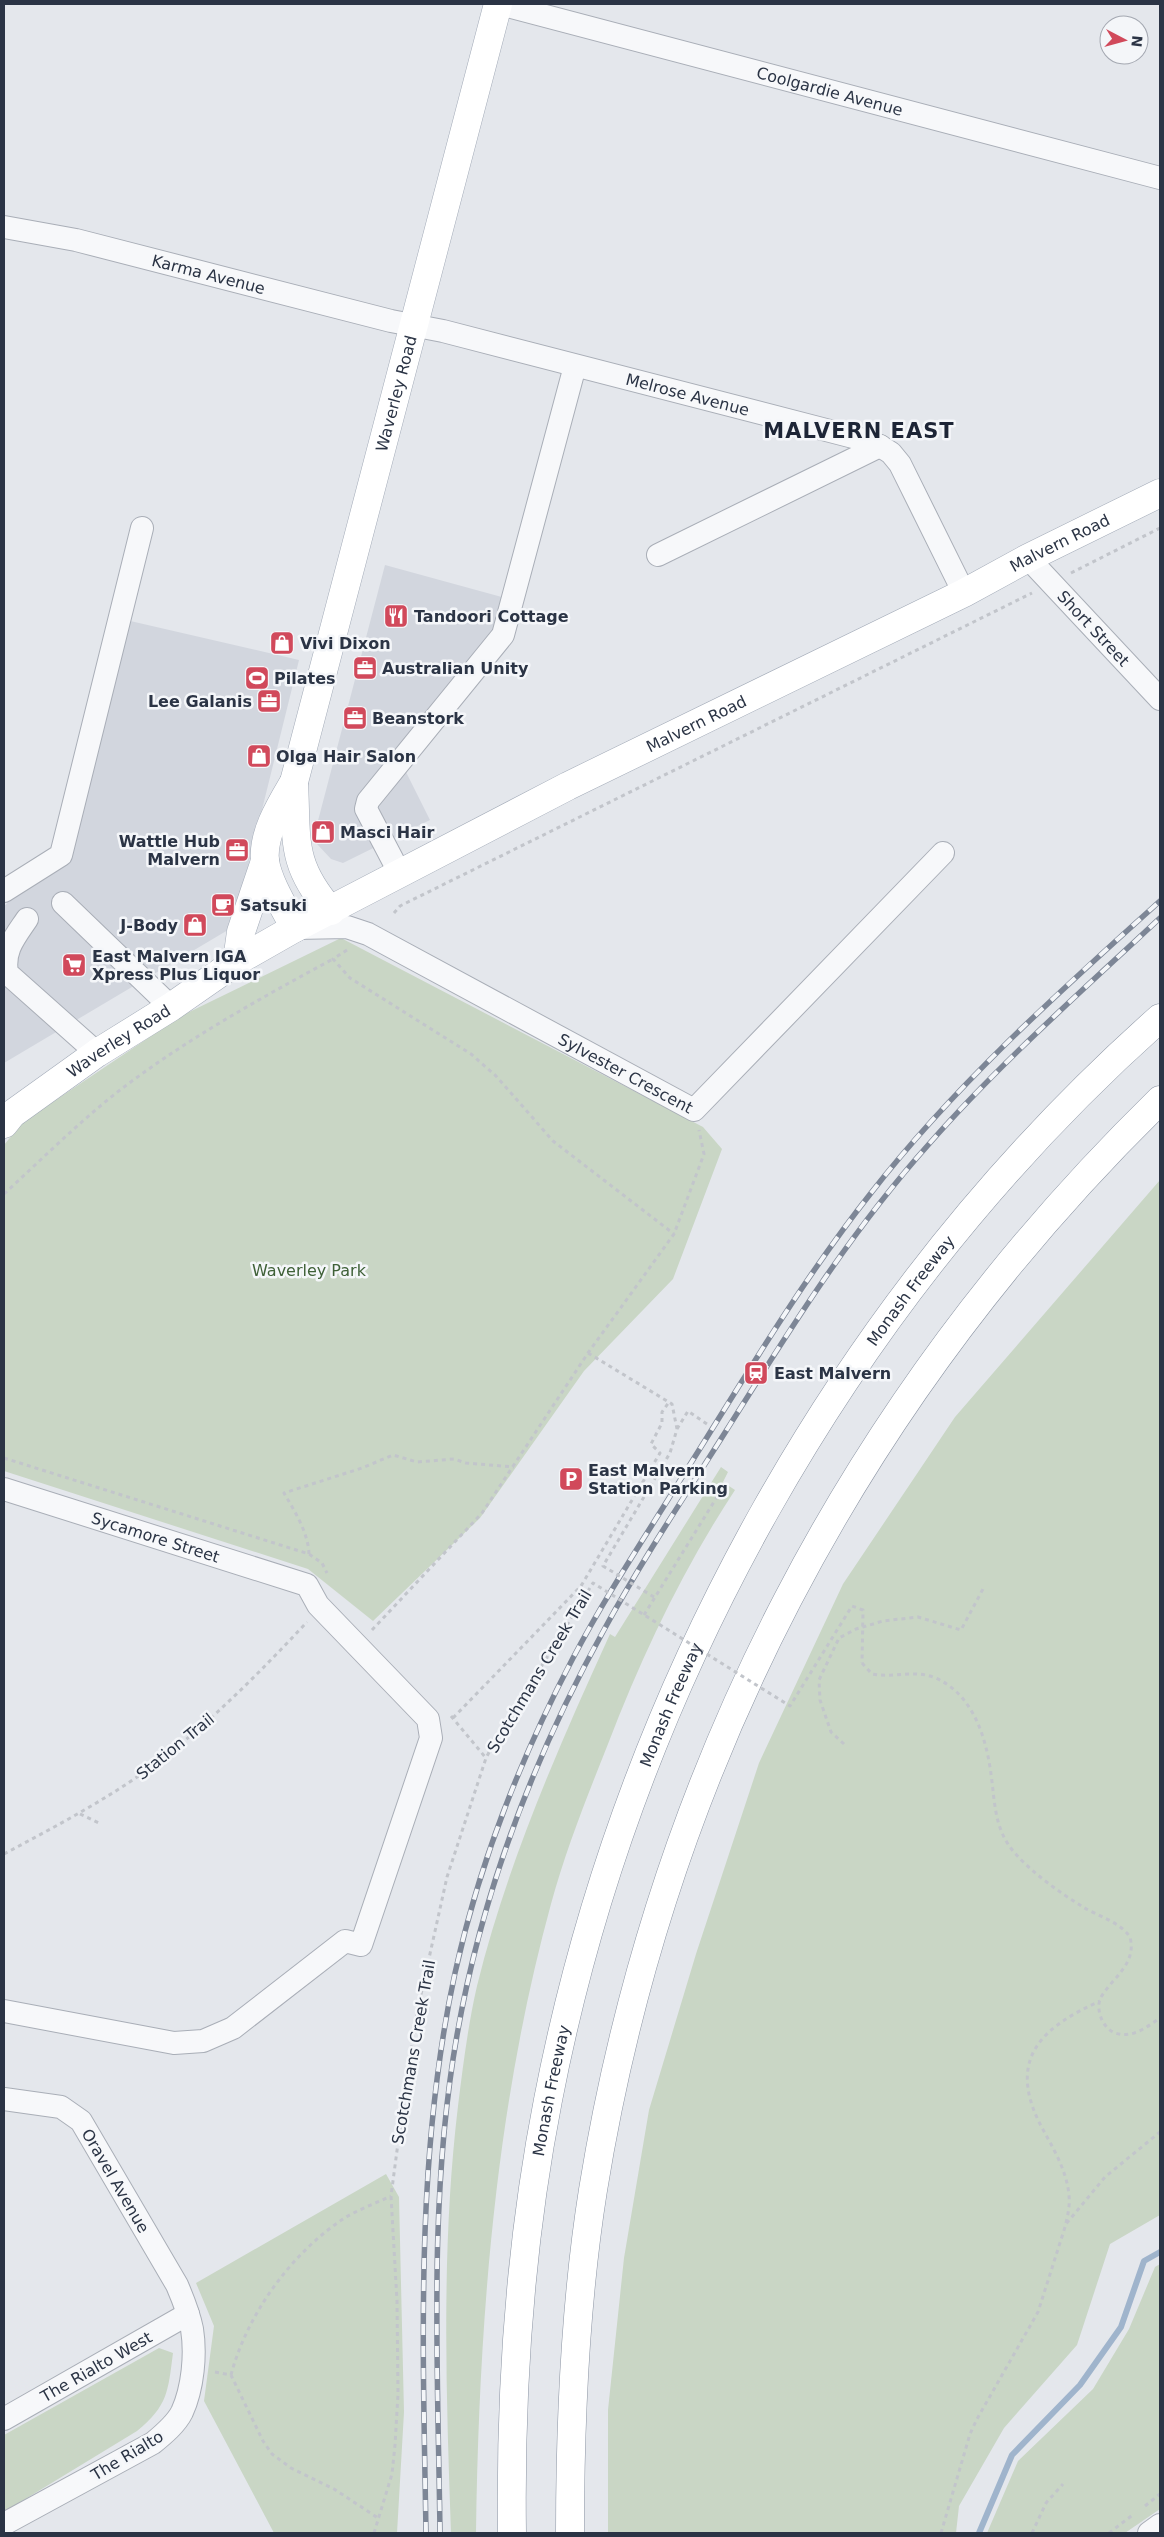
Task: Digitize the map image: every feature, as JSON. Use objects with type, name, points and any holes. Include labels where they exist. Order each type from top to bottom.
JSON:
[{"type":"main road","name":"Waverley Road","points":[[295,928],[278,897],[265,861],[270,830],[294,782],[499,4]]},
{"type":"main road","name":"Malvern Road","points":[[237,961],[295,928],[344,928],[400,874],[568,786],[964,593],[1028,558],[1160,494]]},
{"type":"main road","name":"Waverley Road","points":[[294,782],[298,856],[308,880],[344,928]]},
{"type":"main road","points":[[237,961],[241,932],[265,861]]},
{"type":"main road","name":"Waverley Road","points":[[7,1117],[97,1053],[171,1007],[237,961]]},
{"type":"main road","name":"Monash Freeway","points":[[512,2533],[515,2347],[533,2188],[548,2100],[567,2012],[588,1934],[635,1789],[664,1717],[701,1634],[781,1483],[829,1404],[875,1337],[932,1262],[1019,1158],[1080,1094],[1160,1018]]},
{"type":"main road","points":[[570,2533],[575,2346],[593,2191],[607,2113],[649,1939],[672,1866],[720,1739],[793,1588],[837,1509],[924,1374],[1024,1245],[1072,1190],[1160,1100]]},
{"type":"street","name":"Coolgardie Avenue","points":[[499,4],[1160,178]]},
{"type":"street","name":"Karma Avenue","points":[[4,227],[76,240],[414,325]]},
{"type":"street","name":"Melrose Avenue","points":[[414,325],[848,436],[880,446],[891,453],[904,470],[964,593]]},
{"type":"street","points":[[400,874],[366,809],[368,801],[503,635],[575,366]]},
{"type":"street","points":[[658,555],[880,446]]},
{"type":"street","points":[[4,891],[60,855],[142,528]]},
{"type":"street","name":"Short Street","points":[[1028,558],[1160,699]]},
{"type":"street","name":"Sylvester Crescent","points":[[344,928],[373,936],[694,1110],[943,853]]},
{"type":"street","points":[[63,903],[171,1007]]},
{"type":"street","points":[[27,919],[9,946],[5,961],[7,972],[97,1053]]},
{"type":"street","name":"Sycamore Street","points":[[4,1489],[318,1582]]},
{"type":"street","points":[[4,2011],[174,2043],[203,2041],[233,2028],[345,1941],[360,1945],[432,1738],[431,1729],[428,1719],[318,1605],[318,1582]]},
{"type":"street","name":"Oravel Avenue","points":[[4,2099],[61,2107],[81,2121],[178,2285],[188,2314]]},
{"type":"street","name":"The Rialto West","points":[[4,2419],[188,2314]]},
{"type":"street","name":"The Rialto","points":[[4,2524],[153,2443],[168,2430],[181,2413],[188,2392],[193,2342],[188,2314]]},
{"type":"street","points":[[1149,2533],[1160,2525]]},
{"type":"path","points":[[1068,575],[1160,528]]},
{"type":"path","points":[[394,913],[400,906],[409,901],[1036,591]]},
{"type":"path","points":[[4,1194],[105,1103],[162,1060],[236,1011],[333,959],[344,928]]},
{"type":"path","points":[[333,959],[350,978],[471,1054],[496,1076],[553,1141],[674,1234]]},
{"type":"path","points":[[371,1631],[482,1513],[588,1354],[674,1234],[704,1154],[694,1110]]},
{"type":"path","points":[[588,1354],[672,1404],[677,1429]]},
{"type":"path","points":[[453,1718],[581,1586],[660,1453],[650,1444],[662,1423],[662,1412],[669,1402]]},
{"type":"path","points":[[654,1596],[603,1566],[670,1453],[677,1429],[688,1411],[707,1424]]},
{"type":"path","points":[[309,1554],[306,1536],[284,1494],[354,1472],[393,1455],[417,1462],[454,1459],[466,1463],[515,1466]]},
{"type":"path","points":[[4,1458],[309,1554],[322,1563],[318,1582]]},
{"type":"path","points":[[644,1615],[654,1596],[726,1484]]},
{"type":"path","name":"Scotchmans Creek Trail","points":[[374,2533],[392,2474],[398,2394],[397,2301],[391,2196],[407,2075],[434,1932],[447,1877],[486,1758],[593,1583],[790,1706],[852,1606],[863,1610],[862,1663],[872,1674],[931,1676],[956,1691],[970,1707],[979,1725],[986,1747],[995,1814],[1008,1844],[1023,1861],[1055,1888],[1083,1907],[1120,1927],[1130,1937],[1130,1957],[1100,2001]]},
{"type":"path","points":[[844,1744],[831,1732],[820,1700],[819,1680],[839,1638],[856,1629],[884,1622],[918,1617],[961,1630],[983,1589]]},
{"type":"path","name":"Station Trail","points":[[4,1854],[80,1813],[164,1758],[272,1660],[310,1619],[308,1616],[318,1605]]},
{"type":"path","points":[[448,1712],[486,1758]]},
{"type":"path","points":[[80,1813],[100,1824]]},
{"type":"path","points":[[941,2533],[970,2434],[986,2402],[1038,2312],[1066,2224],[1069,2195],[1066,2179],[1038,2119],[1028,2088],[1031,2059],[1045,2034],[1058,2023],[1100,2001],[1100,2014],[1103,2021],[1115,2033],[1135,2033],[1160,2018]]},
{"type":"path","points":[[1066,2224],[1105,2177],[1160,2132]]},
{"type":"path","points":[[378,2518],[334,2489],[291,2468],[272,2454],[263,2442],[231,2375],[238,2350],[263,2304],[298,2258],[322,2234],[347,2216],[391,2196]]},
{"type":"path","points":[[214,2372],[231,2375]]},
{"type":"path","points":[[1032,2533],[1046,2503],[1063,2484]]},
{"type":"shaded area","points":[[385,565],[509,599],[506,641],[404,768],[430,820],[343,863],[331,859],[317,844],[314,836]]},
{"type":"shaded area","points":[[126,620],[299,660],[233,927],[4,1063],[4,906],[64,856]]},
{"type":"green space","name":"Waverley Park","points":[[341,938],[703,1127],[722,1149],[673,1279],[584,1371],[480,1518],[373,1621],[308,1569],[4,1471],[4,1145],[23,1122],[181,1016]]},
{"type":"green space","points":[[1160,1180],[1160,2215],[1110,2244],[1077,2345],[1004,2428],[959,2506],[956,2533],[608,2533],[608,2410],[624,2258],[649,2110],[696,1954],[759,1763],[843,1584],[955,1417]]},
{"type":"green space","points":[[721,1467],[728,1472],[723,1482],[735,1490],[698,1550],[649,1645],[577,1823],[551,1904],[532,1981],[503,2137],[486,2295],[481,2374],[476,2533],[451,2533],[446,2320],[449,2213],[458,2106],[468,2031],[477,1986],[503,1896],[535,1807],[610,1634],[615,1637]]},
{"type":"green space","points":[[386,2174],[399,2197],[404,2412],[397,2533],[274,2533],[204,2401],[214,2326],[196,2283]]},
{"type":"green space","points":[[1160,2264],[1160,2509],[1125,2533],[987,2533],[1018,2461],[1093,2389],[1129,2329],[1155,2267]]},
{"type":"green space","points":[[159,2348],[173,2353],[168,2388],[155,2414],[137,2431],[4,2512],[4,2435]]},
{"type":"waterway","points":[[979,2533],[1012,2455],[1080,2385],[1121,2327],[1144,2261],[1160,2252]]},
{"type":"railway","points":[[426,2533],[424,2252],[427,2182],[442,2042],[455,1973],[476,1892],[519,1772],[536,1734],[585,1635],[611,1591],[771,1335],[819,1263],[871,1193],[903,1153],[973,1077],[1046,1005],[1160,901]]},
{"type":"railway","points":[[440,2533],[437,2346],[438,2221],[448,2097],[457,2035],[468,1982],[496,1877],[534,1775],[556,1725],[605,1628],[649,1553],[821,1283],[873,1212],[900,1177],[984,1085],[1160,918]]},
{"type":"place","name":"Tandoori Cottage","points":[[396,616]]},
{"type":"place","name":"Vivi Dixon","points":[[282,643]]},
{"type":"place","name":"Australian Unity","points":[[365,668]]},
{"type":"place","name":"Pilates","points":[[257,678]]},
{"type":"place","name":"Lee Galanis","points":[[269,701]]},
{"type":"place","name":"Beanstork","points":[[355,718]]},
{"type":"place","name":"Olga Hair Salon","points":[[259,756]]},
{"type":"place","name":"Masci Hair","points":[[323,832]]},
{"type":"place","name":"Wattle Hub Malvern","points":[[237,850]]},
{"type":"place","name":"Satsuki","points":[[223,905]]},
{"type":"place","name":"J-Body","points":[[195,925]]},
{"type":"place","name":"East Malvern IGA Xpress Plus Liquor","points":[[74,965]]},
{"type":"place","name":"East Malvern","points":[[756,1373]]},
{"type":"place","name":"East Malvern Station Parking","points":[[571,1479]]},
{"type":"district","name":"MALVERN EAST","points":[[859,431]]}]
